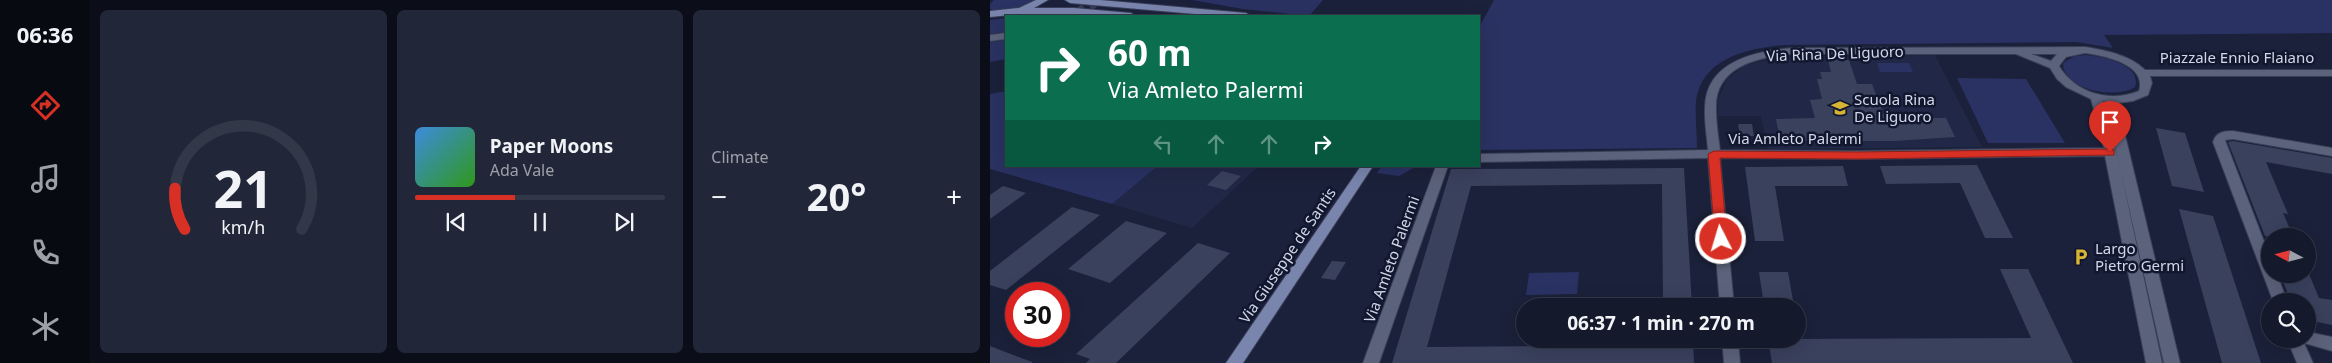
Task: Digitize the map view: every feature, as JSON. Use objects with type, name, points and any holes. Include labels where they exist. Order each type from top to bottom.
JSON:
[{"type":"main road","points":[[1020,11],[1043,0]]},
{"type":"main road","points":[[1070,0],[1235,15]]},
{"type":"main road","points":[[991,15],[1020,11],[1064,11],[1118,15]]},
{"type":"main road","name":"Via Giuseppe de Santis","points":[[1234,363],[1366,167]]},
{"type":"street","points":[[990,38],[1005,36]]},
{"type":"street","name":"Via Rina De Liguoro","points":[[2009,50],[2054,66]]},
{"type":"street","name":"Via Rina De Liguoro","points":[[1726,298],[1710,106],[1714,88],[1724,72],[1752,58],[1770,53],[1798,51],[2009,50],[2098,52],[2111,55],[2134,66],[2142,73]]},
{"type":"street","points":[[2073,51],[2063,54],[2056,59],[2054,66],[2064,80],[2073,87],[2095,96],[2113,99],[2132,98],[2144,93],[2148,87],[2147,80],[2142,73]]},
{"type":"street","name":"Piazzale Ennio Flaiano","points":[[2142,73],[2332,73]]},
{"type":"street","points":[[2095,96],[2100,108],[2110,152],[2154,363]]},
{"type":"street","points":[[2113,99],[2113,110],[2172,363]]},
{"type":"street","points":[[2277,293],[2219,142],[2221,136],[2233,135],[2332,152]]},
{"type":"street","name":"Via Amleto Palermi","points":[[1480,158],[1714,154],[2110,152]]},
{"type":"street","name":"Via Amleto Palermi","points":[[1371,363],[1442,167]]},
{"type":"street","points":[[2316,340],[2332,344]]},
{"type":"street","points":[[1731,348],[1732,363]]},
{"type":"street","points":[[2298,348],[2304,363]]},
{"type":"shaded area","points":[[994,0],[1036,0],[1019,8],[995,11],[990,9],[990,4]]},
{"type":"shaded area","points":[[1192,0],[1323,0],[1310,15],[1243,9]]},
{"type":"shaded area","points":[[1494,0],[2332,0],[2332,33],[2104,35],[2113,48],[2077,42],[1783,45],[1755,49],[1728,58],[1717,65],[1700,86],[1696,101],[1697,148],[1480,150],[1481,24]]},
{"type":"shaded area","points":[[1005,18],[1005,33],[990,34],[990,20]]},
{"type":"shaded area","points":[[1005,40],[1005,59],[990,62],[990,42]]},
{"type":"shaded area","name":"Scuola Rina De Liguoro","points":[[1935,55],[1982,147],[1768,149],[1761,116],[1718,116],[1718,100],[1727,79],[1744,66],[1757,62],[1786,57],[1798,59],[1797,56]]},
{"type":"shaded area","points":[[2075,56],[2100,57],[2127,67],[2133,72],[2136,79],[2135,87],[2116,93],[2104,92],[2081,86],[2071,80],[2065,72],[2063,63]]},
{"type":"shaded area","points":[[1877,63],[1909,63],[1913,72],[1880,72]]},
{"type":"shaded area","points":[[1957,78],[2026,79],[2065,143],[1988,143]]},
{"type":"shaded area","points":[[1005,91],[1005,167],[1157,167],[1112,204],[990,169],[990,94]]},
{"type":"shaded area","points":[[1157,167],[1258,167],[1192,228],[1112,204]]},
{"type":"shaded area","points":[[1381,167],[1415,167],[1399,176],[1377,173]]},
{"type":"shaded area","points":[[1579,272],[1577,294],[1526,295],[1529,273]]},
{"type":"building","points":[[1828,60],[1849,60],[1857,84],[1872,84],[1885,118],[1946,118],[1955,137],[1894,141],[1796,141],[1795,139],[1780,139],[1776,119],[1815,118],[1810,100],[1822,99],[1817,79],[1822,79],[1820,72],[1831,72]]},
{"type":"building","points":[[1738,124],[1752,124],[1754,136],[1740,136]]},
{"type":"building","points":[[2156,128],[2185,133],[2204,192],[2172,186]]},
{"type":"building","points":[[2233,141],[2332,158],[2332,174],[2266,162],[2288,214],[2283,213],[2290,228],[2262,228],[2228,142]]},
{"type":"building","points":[[1977,165],[2013,238],[1985,238],[1960,183],[1886,184],[1880,166]]},
{"type":"building","points":[[1843,166],[1848,186],[1775,186],[1784,241],[1755,241],[1745,167]]},
{"type":"building","points":[[1684,168],[1692,298],[1663,298],[1662,184],[1471,186],[1427,347],[1693,348],[1694,363],[1392,363],[1451,169]]},
{"type":"building","points":[[1222,171],[1241,176],[1226,190],[1207,185]]},
{"type":"building","points":[[1003,186],[1026,193],[990,219],[990,195]]},
{"type":"building","points":[[1072,207],[1100,215],[1016,282],[1005,282],[1005,290],[990,285],[990,271]]},
{"type":"building","points":[[2179,209],[2213,216],[2261,363],[2222,363]]},
{"type":"building","points":[[1126,221],[1167,233],[1110,283],[1068,269]]},
{"type":"building","points":[[1198,243],[1230,253],[1116,363],[1086,363],[1090,359],[1076,354]]},
{"type":"building","points":[[1332,261],[1346,262],[1335,280],[1321,278]]},
{"type":"building","points":[[2000,269],[2028,269],[2073,363],[1772,363],[1770,348],[1806,348],[1806,339],[2031,338]]},
{"type":"building","points":[[1759,272],[1788,272],[1793,298],[1763,298]]},
{"type":"building","points":[[2284,283],[2313,283],[2319,298],[2332,300],[2332,325],[2316,322],[2316,293],[2288,293]]},
{"type":"building","points":[[990,346],[1032,362],[1032,363],[990,363]]},
{"type":"tunnel","points":[[1076,15],[1097,0]]},
{"type":"place","name":"Scuola Rina De Liguoro","points":[[1840,108]]},
{"type":"place","name":"Largo Pietro Germi","points":[[2081,257]]},
{"type":"route","points":[[1721,239],[1714,154],[2058,154],[2110,152]]}]
